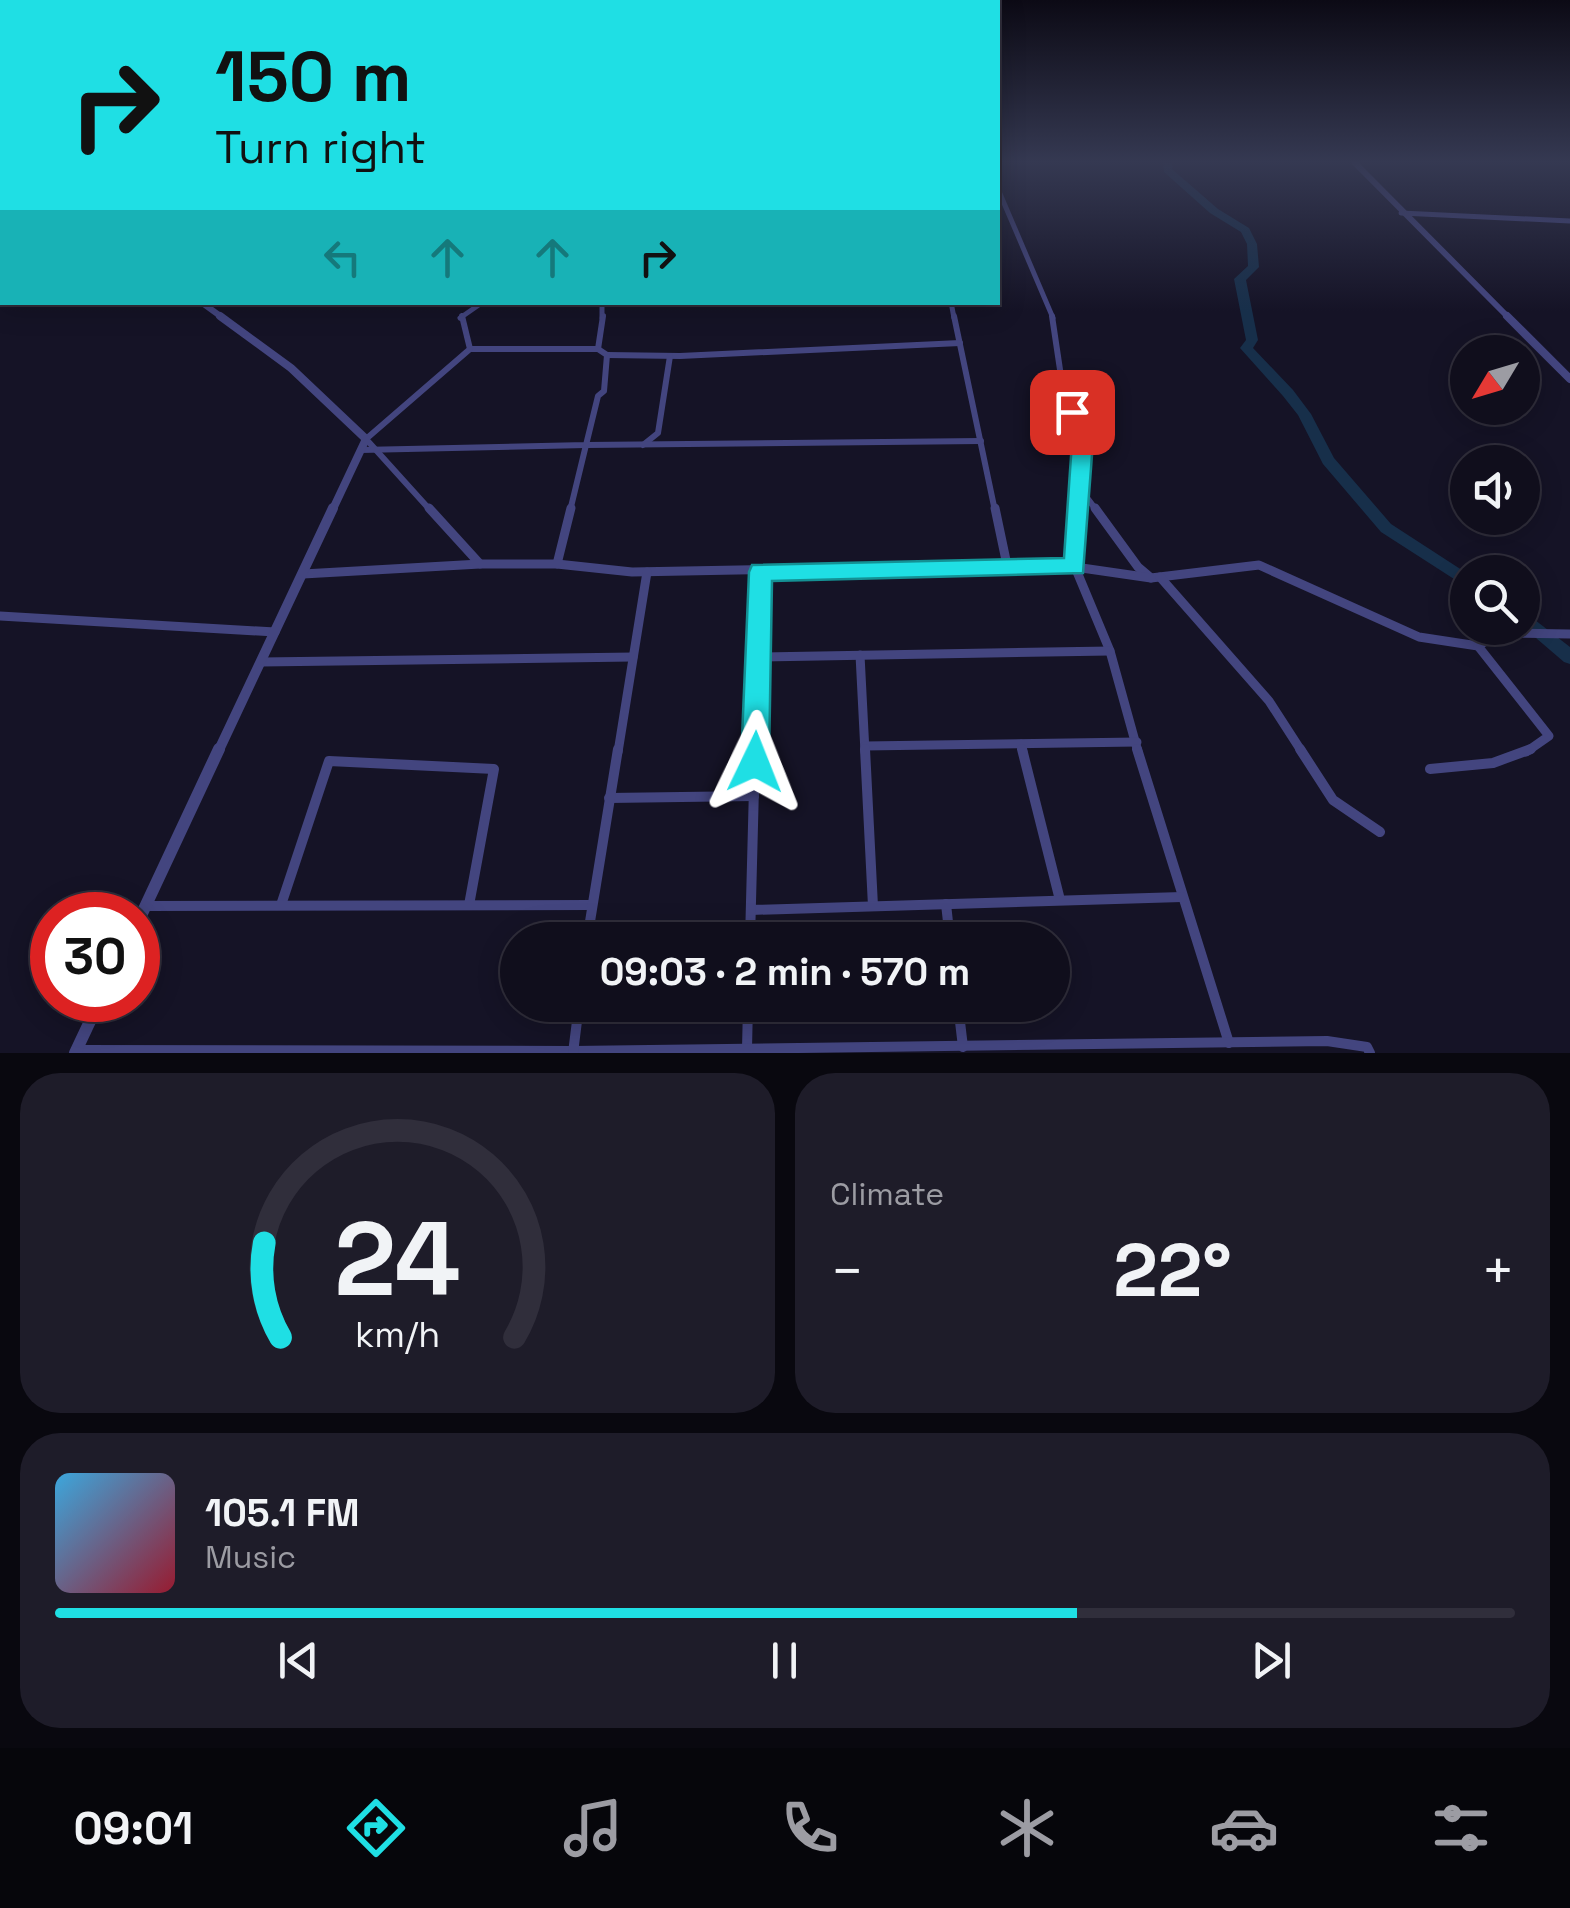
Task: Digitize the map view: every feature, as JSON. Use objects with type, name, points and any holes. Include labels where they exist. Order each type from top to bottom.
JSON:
[{"type":"street","points":[[1008,212],[1058,332],[1062,383],[1082,442],[1075,567],[1110,651],[1229,1043]]},
{"type":"street","points":[[1402,214],[1570,220]]},
{"type":"street","points":[[1402,214],[1570,379]]},
{"type":"street","points":[[205,305],[291,368],[364,444],[376,450],[480,564]]},
{"type":"street","points":[[470,350],[460,317],[478,305]]},
{"type":"street","points":[[598,349],[604,305]]},
{"type":"street","points":[[952,305],[1007,566]]},
{"type":"street","points":[[152,892],[364,444],[470,350],[598,349],[607,354],[670,356],[960,343]]},
{"type":"street","points":[[557,564],[598,396],[604,391],[607,354]]},
{"type":"street","points":[[643,445],[658,433],[670,356]]},
{"type":"street","points":[[376,450],[981,441]]},
{"type":"street","points":[[1082,492],[1138,568],[1156,578],[1269,701],[1333,800],[1380,832]]},
{"type":"street","points":[[303,574],[480,564],[557,564],[646,572],[1007,566],[1075,567],[1156,578],[1259,565],[1419,636],[1478,646],[1500,633],[1570,634]]},
{"type":"street","points":[[589,922],[646,572]]},
{"type":"street","points":[[751,922],[760,572]]},
{"type":"street","points":[[0,616],[276,632]]},
{"type":"street","points":[[1430,769],[1492,766],[1534,750],[1548,736],[1478,646]]},
{"type":"street","points":[[758,657],[1110,651]]},
{"type":"street","points":[[860,655],[873,906]]},
{"type":"street","points":[[262,662],[632,656]]},
{"type":"street","points":[[865,746],[1136,742]]},
{"type":"street","points":[[1021,744],[1060,900]]},
{"type":"street","points":[[281,905],[329,761],[494,769],[469,905]]},
{"type":"street","points":[[609,798],[754,796]]},
{"type":"street","points":[[751,910],[1182,897]]},
{"type":"street","points":[[160,906],[591,904]]},
{"type":"street","points":[[946,904],[948,922]]},
{"type":"street","points":[[90,1022],[76,1052],[874,1051],[1328,1042],[1367,1047],[1370,1053]]},
{"type":"street","points":[[573,1052],[577,1022]]},
{"type":"street","points":[[747,1050],[748,1022]]},
{"type":"street","points":[[960,1022],[963,1047]]},
{"type":"waterway","points":[[1216,212],[1245,230],[1252,244],[1254,267],[1240,279],[1252,340],[1246,348],[1288,393],[1304,414],[1328,461],[1386,528],[1450,570]]},
{"type":"waterway","points":[[1540,631],[1570,657]]},
{"type":"route","points":[[755,762],[760,572],[1075,567],[1082,442],[1072,412]]}]
